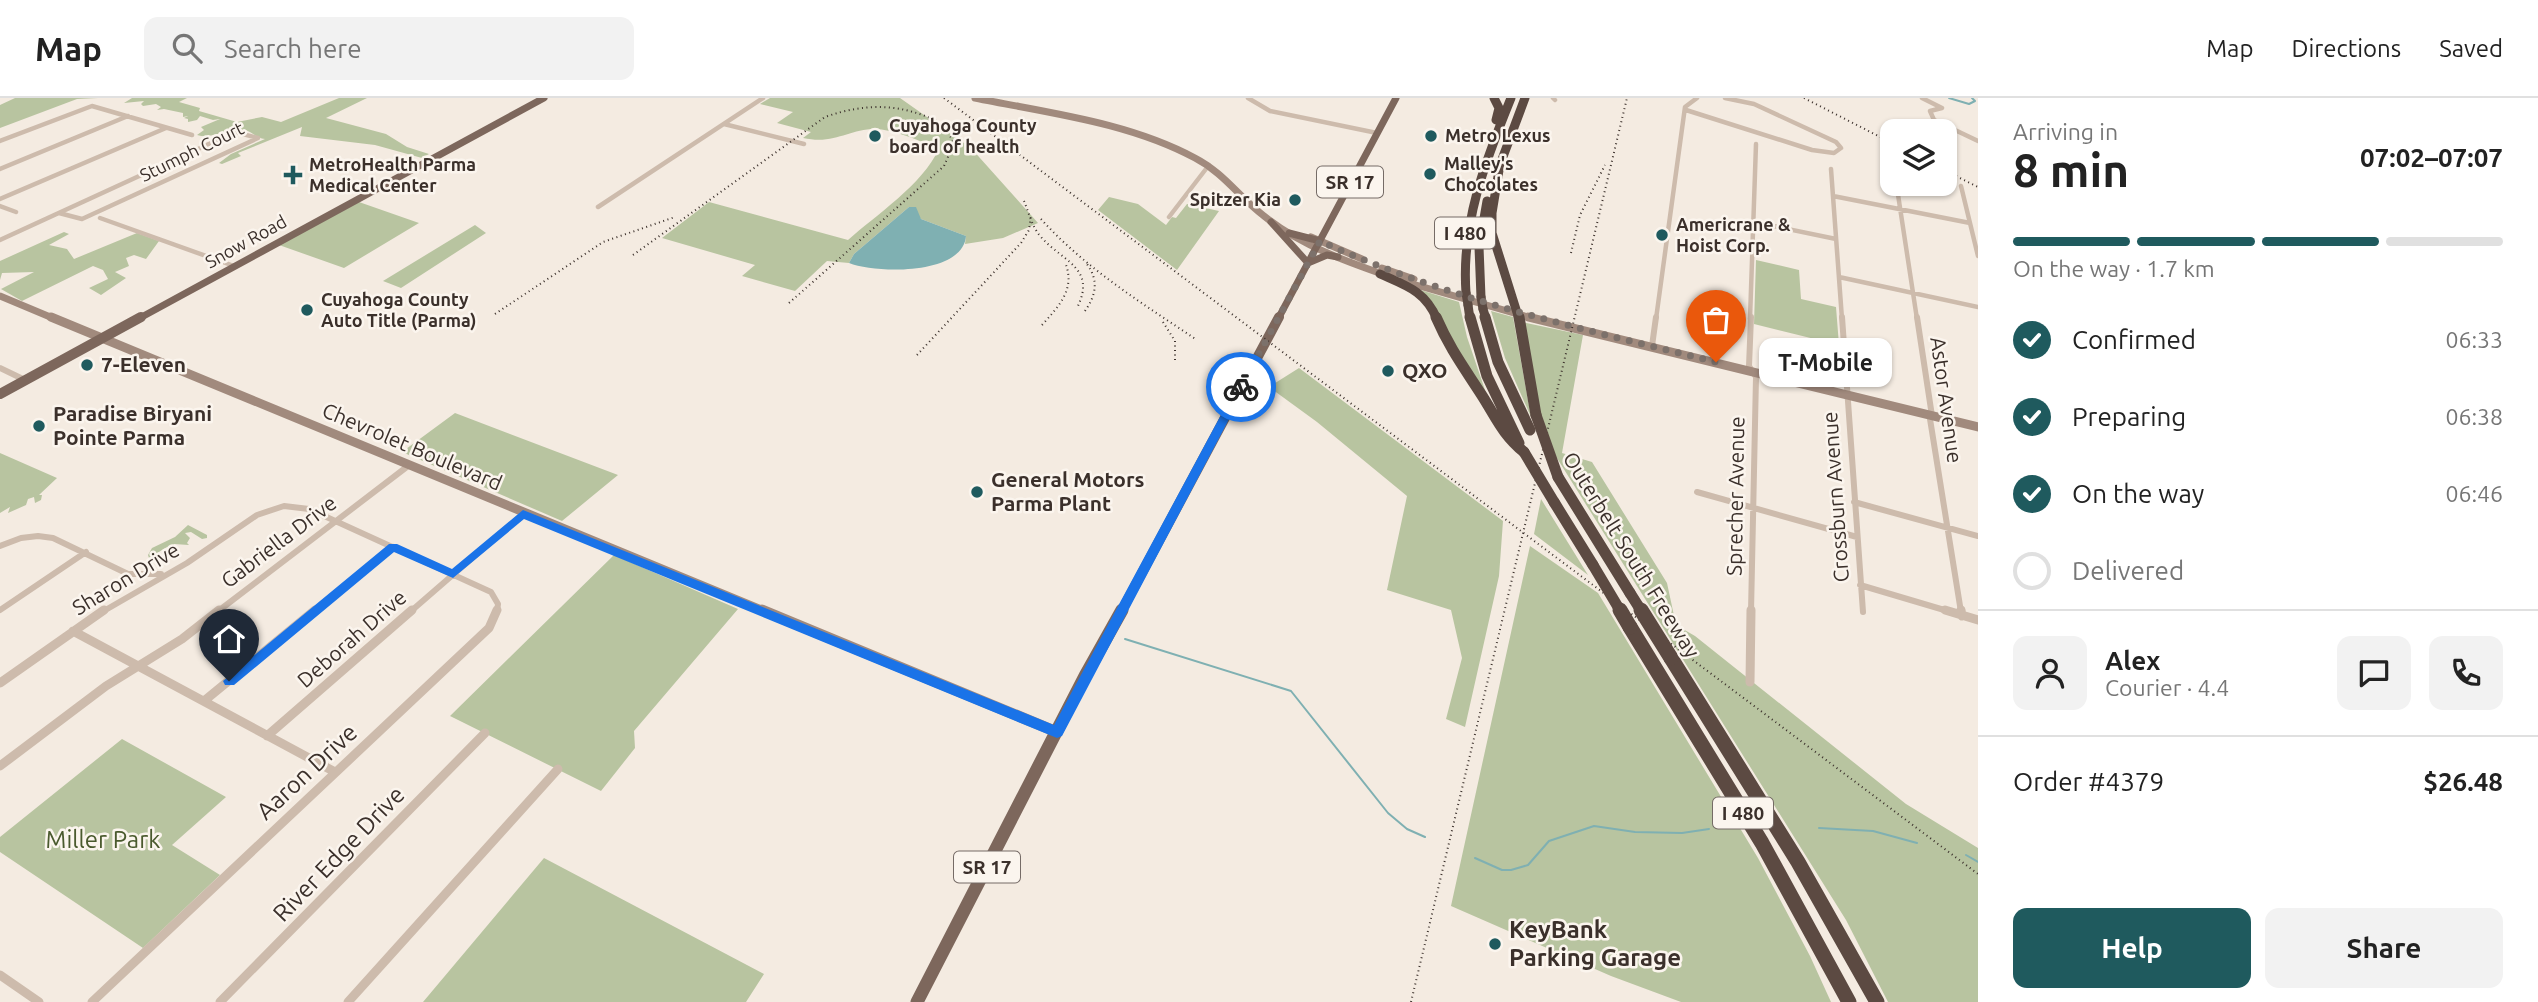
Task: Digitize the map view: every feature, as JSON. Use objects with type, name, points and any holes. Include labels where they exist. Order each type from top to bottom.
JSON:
[{"type":"highway","points":[[1494,98],[1499,108],[1492,131],[1497,136]]},
{"type":"highway","name":"Outerbelt South Freeway","points":[[1511,98],[1466,227],[1463,257],[1466,293],[1479,354],[1491,386],[1524,452],[1762,844],[1849,1002]]},
{"type":"highway","name":"Outerbelt South Freeway","points":[[1525,98],[1484,211],[1479,236],[1481,297],[1498,362],[1530,430],[1558,479],[1798,862],[1877,1002]]},
{"type":"highway","points":[[1500,164],[1492,213],[1492,233],[1518,312],[1536,415],[1558,479]]},
{"type":"highway","points":[[1383,271],[1430,302],[1451,351],[1482,395],[1505,436],[1524,452]]},
{"type":"main road","name":"Snow Road","points":[[0,394],[544,98]]},
{"type":"main road","points":[[975,98],[1138,134],[1179,149],[1209,165],[1271,222],[1308,263],[1326,256],[1364,264]]},
{"type":"main road","name":"SR 17","points":[[917,1002],[1085,676],[1396,98]]},
{"type":"main road","points":[[1251,203],[1287,229]]},
{"type":"main road","points":[[1271,222],[1364,264],[1492,308],[1518,312],[1978,427]]},
{"type":"main road","points":[[1318,244],[1338,257]]},
{"type":"main road","name":"Chevrolet Boulevard","points":[[0,296],[1057,732]]},
{"type":"street","points":[[598,207],[763,98]]},
{"type":"street","points":[[1248,98],[1270,111],[1377,133]]},
{"type":"street","points":[[1652,346],[1684,119],[1687,103],[1697,98]]},
{"type":"street","points":[[1686,110],[1812,150],[1834,153],[1841,148],[1836,142],[1754,104],[1725,98]]},
{"type":"street","points":[[1922,98],[1942,108],[1930,111],[1934,120],[1978,141]]},
{"type":"street","points":[[0,141],[86,107],[97,106],[191,135]]},
{"type":"street","points":[[0,169],[129,116]]},
{"type":"street","points":[[1684,119],[1707,117]]},
{"type":"street","points":[[724,124],[804,144]]},
{"type":"street","points":[[0,199],[167,128]]},
{"type":"street","name":"Stumph Court","points":[[0,240],[235,132],[258,138],[82,219],[59,213]]},
{"type":"street","name":"Sprecher Avenue","points":[[1750,682],[1756,377],[1749,366],[1756,144]]},
{"type":"street","points":[[1169,217],[1209,165]]},
{"type":"street","name":"Crossburn Avenue","points":[[1831,169],[1863,612]]},
{"type":"street","points":[[1961,186],[1978,256]]},
{"type":"street","points":[[1833,196],[1970,223]]},
{"type":"street","name":"Astor Avenue","points":[[1898,196],[1962,616]]},
{"type":"street","points":[[0,206],[16,212]]},
{"type":"street","points":[[100,218],[234,266]]},
{"type":"street","points":[[1754,222],[1836,239]]},
{"type":"street","points":[[1839,277],[1978,307]]},
{"type":"street","points":[[0,369],[26,380]]},
{"type":"street","name":"Gabriella Drive","points":[[0,766],[96,693],[182,639],[408,466]]},
{"type":"street","points":[[1697,492],[1857,537]]},
{"type":"street","points":[[1854,502],[1978,536]]},
{"type":"street","name":"Sharon Drive","points":[[0,683],[116,602],[187,563],[253,517],[272,509],[303,507],[335,521]]},
{"type":"street","name":"Deborah Drive","points":[[267,736],[523,514]]},
{"type":"street","points":[[335,521],[453,574]]},
{"type":"street","points":[[0,546],[31,536],[53,536],[129,574],[165,574]]},
{"type":"street","points":[[204,701],[393,547]]},
{"type":"street","points":[[0,610],[86,552]]},
{"type":"street","name":"Aaron Drive","points":[[92,1002],[489,628],[497,615],[498,604],[491,592],[453,574]]},
{"type":"street","points":[[1860,585],[1978,620]]},
{"type":"street","points":[[73,631],[335,772]]},
{"type":"street","name":"River Edge Drive","points":[[220,1002],[485,733]]},
{"type":"street","points":[[348,1002],[558,769]]},
{"type":"street","points":[[0,975],[39,1002]]},
{"type":"green space","points":[[15,98],[98,98],[77,99],[0,128],[0,105]]},
{"type":"green space","points":[[132,98],[187,98],[179,102],[237,122],[262,117],[281,122],[339,98],[367,98],[326,118],[386,134],[407,147],[429,154],[422,158],[375,145],[300,136],[302,127],[238,153],[241,156],[222,164],[219,163],[231,154],[265,139],[238,130],[209,136],[197,135],[204,130],[201,127],[220,119],[200,116],[197,120],[188,122],[188,119],[184,118],[188,116],[183,117],[183,113],[157,110],[161,107],[156,104],[143,106],[141,104],[144,101],[124,103]]},
{"type":"green space","points":[[770,98],[900,98],[971,148],[1038,223],[1003,238],[965,244],[966,236],[921,219],[909,207],[854,254],[849,263],[827,261],[795,291],[742,276],[755,265],[662,238],[709,202],[848,240],[922,175],[938,150],[907,136],[875,129],[824,140],[803,138],[811,132],[777,123],[793,112],[760,104]]},
{"type":"green space","points":[[1109,197],[1138,204],[1166,225],[1172,217],[1176,218],[1187,204],[1219,211],[1177,270],[1098,210]]},
{"type":"green space","points":[[359,202],[419,223],[344,268],[279,245]]},
{"type":"green space","points":[[475,225],[486,233],[401,288],[383,281]]},
{"type":"green space","points":[[64,232],[69,234],[49,245],[67,249],[74,259],[137,233],[159,241],[146,259],[134,255],[126,258],[129,266],[115,272],[126,278],[101,295],[89,288],[108,279],[103,270],[93,266],[22,301],[1,289],[34,272],[2,273],[0,280],[0,261]]},
{"type":"green space","points":[[1756,260],[1799,270],[1801,299],[1836,307],[1839,345],[1754,324]]},
{"type":"green space","points":[[1414,288],[1459,302],[1467,337],[1486,393]]},
{"type":"green space","points":[[1491,311],[1513,317],[1531,417],[1505,358]]},
{"type":"green space","points":[[1522,322],[1583,335],[1562,453],[1592,462],[1667,583],[1676,625],[1695,636],[1906,804],[1978,848],[1978,1002],[1888,1002],[1846,920],[1555,455],[1540,415]]},
{"type":"green space","points":[[1299,368],[1503,521],[1499,576],[1465,727],[1446,719],[1462,658],[1451,610],[1387,590],[1407,496],[1317,422],[1269,387]]},
{"type":"green space","points":[[455,413],[618,475],[562,521],[402,452]]},
{"type":"green space","points":[[0,453],[57,478],[39,495],[42,495],[41,500],[35,503],[34,497],[28,499],[26,505],[8,513],[10,507],[0,513]]},
{"type":"green space","points":[[1541,499],[1588,575],[1534,534]]},
{"type":"green space","points":[[188,525],[207,535],[207,538],[202,539],[191,532],[185,533],[190,538],[187,543],[189,545],[174,544],[174,550],[167,547],[149,558],[152,548],[175,537]]},
{"type":"green space","points":[[1530,546],[1598,593],[1758,858],[1831,1002],[1681,1002],[1611,976],[1451,906]]},
{"type":"green space","points":[[614,555],[738,609],[634,731],[635,748],[601,791],[450,716]]},
{"type":"green space","name":"Miller Park","points":[[122,739],[226,797],[172,845],[220,875],[143,948],[0,852],[0,837]]},
{"type":"green space","points":[[544,858],[764,974],[746,1002],[423,1002]]},
{"type":"water","points":[[909,207],[916,207],[921,219],[966,236],[961,249],[935,265],[917,268],[879,269],[849,263],[854,254]]},
{"type":"waterway","points":[[1949,98],[1969,104],[1975,101],[1972,98]]},
{"type":"waterway","points":[[1125,639],[1291,691],[1388,813],[1407,829],[1425,837]]},
{"type":"waterway","points":[[1475,858],[1502,870],[1511,870],[1528,865],[1549,841],[1594,826],[1635,832],[1682,833],[1709,829]]},
{"type":"waterway","points":[[1819,828],[1873,831],[1917,843]]},
{"type":"waterway","points":[[1966,855],[1978,862]]},
{"type":"railway","points":[[944,98],[1523,533]]},
{"type":"railway","points":[[1523,533],[1627,98]]},
{"type":"railway","points":[[1804,98],[1880,137]]},
{"type":"railway","points":[[633,255],[825,117],[854,109],[882,107],[910,111],[939,122]]},
{"type":"railway","points":[[789,303],[944,166],[954,143],[945,127]]},
{"type":"railway","points":[[1571,253],[1580,215],[1605,165]]},
{"type":"railway","points":[[1957,176],[1978,187]]},
{"type":"railway","points":[[1024,201],[1031,218]]},
{"type":"railway","points":[[495,314],[603,242],[675,217]]},
{"type":"railway","points":[[917,355],[1021,243],[1029,230],[1031,218]]},
{"type":"railway","points":[[1031,218],[1038,233],[1075,267],[1080,275],[1083,284],[1077,308]]},
{"type":"railway","points":[[1041,219],[1095,269],[1197,340]]},
{"type":"railway","points":[[1042,325],[1060,304],[1067,289],[1068,272],[1065,262]]},
{"type":"railway","points":[[1085,311],[1095,288],[1087,264]]},
{"type":"railway","points":[[1163,322],[1175,341],[1175,362]]},
{"type":"railway","points":[[1411,1002],[1523,533]]},
{"type":"railway","points":[[1523,533],[1978,874]]},
{"type":"way so far","points":[[1241,387],[1320,241],[1387,269],[1518,312],[1716,362]]},
{"type":"place","name":"Cuyahoga County board of health","points":[[875,136]]},
{"type":"place","name":"Metro Lexus","points":[[1431,136]]},
{"type":"place","name":"Malley's Chocolates","points":[[1430,174]]},
{"type":"place","name":"MetroHealth Parma Medical Center","points":[[293,175]]},
{"type":"place","name":"Spitzer Kia","points":[[1295,200]]},
{"type":"place","name":"Americrane & Hoist Corp.","points":[[1662,235]]},
{"type":"place","name":"Cuyahoga County Auto Title (Parma)","points":[[307,310]]},
{"type":"place","name":"T-Mobile","points":[[1716,362]]},
{"type":"place","name":"7-Eleven","points":[[87,365]]},
{"type":"place","name":"QXO","points":[[1388,371]]},
{"type":"place","name":"Paradise Biryani Pointe Parma","points":[[39,426]]},
{"type":"place","name":"General Motors Parma Plant","points":[[977,492]]},
{"type":"place","name":"KeyBank Parking Garage","points":[[1495,944]]},
{"type":"route","points":[[229,681],[393,547],[453,574],[523,514],[1057,732],[1241,387]]}]
